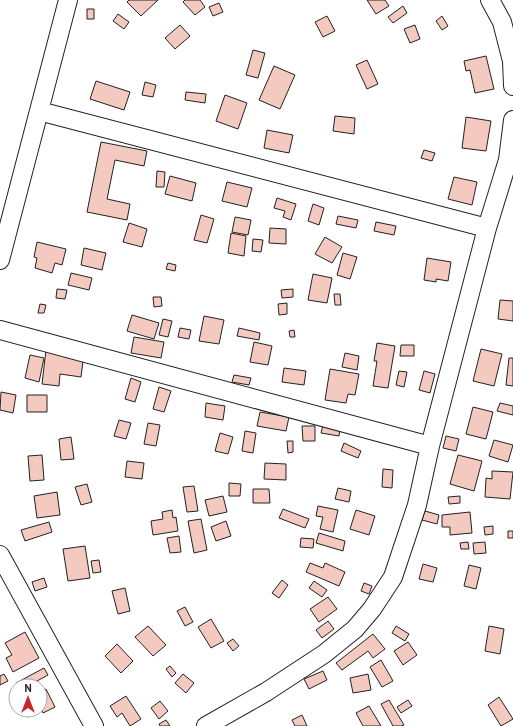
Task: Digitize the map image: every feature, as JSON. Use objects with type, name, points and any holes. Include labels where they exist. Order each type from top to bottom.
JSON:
[{"type":"street","points":[[0,260],[68,0]]},
{"type":"street","points":[[490,0],[502,22],[512,62],[513,86]]},
{"type":"street","points":[[39,111],[487,228]]},
{"type":"street","points":[[206,726],[266,692],[324,654],[354,629],[372,609],[393,577],[405,545],[417,505],[430,446],[487,228],[508,160],[513,120]]},
{"type":"street","points":[[0,330],[430,446]]},
{"type":"street","points":[[0,555],[94,726]]},
{"type":"building","points":[[129,0],[158,0],[141,16],[127,2]]},
{"type":"building","points":[[185,0],[200,0],[205,7],[195,15],[183,2]]},
{"type":"building","points":[[367,0],[385,0],[389,6],[376,14]]},
{"type":"building","points":[[219,3],[223,12],[213,16],[209,7]]},
{"type":"building","points":[[403,6],[407,13],[393,23],[388,17]]},
{"type":"building","points":[[87,9],[94,9],[94,19],[87,19]]},
{"type":"building","points":[[118,14],[129,22],[124,29],[113,21]]},
{"type":"building","points":[[327,16],[335,31],[323,37],[315,22]]},
{"type":"building","points":[[442,16],[448,26],[442,30],[436,21]]},
{"type":"building","points":[[180,25],[190,36],[175,49],[165,38]]},
{"type":"building","points":[[415,25],[420,39],[410,43],[404,29]]},
{"type":"building","points":[[253,50],[265,53],[258,78],[246,75]]},
{"type":"building","points":[[486,56],[494,89],[475,93],[470,70],[466,71],[464,61]]},
{"type":"building","points":[[367,60],[378,84],[367,89],[356,65]]},
{"type":"building","points":[[274,66],[295,75],[280,109],[259,100]]},
{"type":"building","points":[[96,81],[130,92],[124,110],[90,99]]},
{"type":"building","points":[[145,82],[156,85],[153,97],[142,95]]},
{"type":"building","points":[[186,92],[206,94],[205,103],[185,100]]},
{"type":"building","points":[[225,95],[247,103],[238,129],[216,121]]},
{"type":"building","points":[[335,116],[355,118],[354,134],[333,131]]},
{"type":"building","points":[[466,117],[491,121],[486,151],[462,148]]},
{"type":"building","points":[[267,130],[293,135],[289,153],[264,148]]},
{"type":"building","points":[[101,142],[147,151],[144,166],[115,160],[107,199],[130,204],[127,220],[87,212]]},
{"type":"building","points":[[424,150],[435,153],[432,161],[421,158]]},
{"type":"building","points":[[157,171],[165,172],[164,187],[156,187]]},
{"type":"building","points":[[170,176],[196,183],[192,201],[165,194]]},
{"type":"building","points":[[454,177],[477,182],[472,205],[448,199]]},
{"type":"building","points":[[227,182],[252,188],[247,207],[222,201]]},
{"type":"building","points":[[277,198],[296,204],[291,220],[283,217],[285,211],[274,208]]},
{"type":"building","points":[[313,204],[324,208],[319,225],[308,221]]},
{"type":"building","points":[[201,215],[214,219],[207,243],[194,240]]},
{"type":"building","points":[[338,216],[358,220],[356,228],[336,224]]},
{"type":"building","points":[[235,217],[251,220],[248,235],[232,232]]},
{"type":"building","points":[[376,222],[396,226],[394,235],[374,231]]},
{"type":"building","points":[[129,223],[147,229],[142,247],[123,242]]},
{"type":"building","points":[[270,228],[286,229],[286,244],[269,243]]},
{"type":"building","points":[[231,233],[246,236],[244,256],[228,253]]},
{"type":"building","points":[[325,237],[342,247],[332,263],[315,254]]},
{"type":"building","points":[[253,239],[263,240],[261,252],[252,251]]},
{"type":"building","points":[[37,242],[66,249],[62,265],[55,263],[52,273],[35,268],[37,258],[34,257]]},
{"type":"building","points":[[84,248],[106,253],[102,270],[81,265]]},
{"type":"building","points":[[343,253],[357,257],[350,279],[337,275]]},
{"type":"building","points":[[427,258],[451,262],[448,281],[436,279],[436,282],[424,280]]},
{"type":"building","points":[[168,263],[176,265],[175,271],[166,269]]},
{"type":"building","points":[[71,273],[92,278],[89,290],[68,285]]},
{"type":"building","points":[[313,274],[332,278],[327,303],[308,300]]},
{"type":"building","points":[[57,289],[67,290],[65,299],[56,298]]},
{"type":"building","points":[[293,289],[293,297],[282,298],[281,290]]},
{"type":"building","points":[[334,294],[340,294],[341,305],[335,305]]},
{"type":"building","points":[[153,297],[161,297],[162,306],[154,307]]},
{"type":"building","points":[[500,300],[513,301],[513,321],[498,319]]},
{"type":"building","points":[[287,303],[287,314],[279,315],[278,304]]},
{"type":"building","points":[[40,304],[46,305],[44,313],[38,313]]},
{"type":"building","points":[[132,315],[159,323],[154,339],[127,331]]},
{"type":"building","points":[[204,316],[224,320],[219,344],[199,341]]},
{"type":"building","points":[[163,319],[172,321],[168,337],[159,335]]},
{"type":"building","points":[[180,328],[191,330],[189,339],[178,337]]},
{"type":"building","points":[[239,328],[260,333],[259,340],[237,336]]},
{"type":"building","points":[[294,330],[295,337],[290,337],[289,331]]},
{"type":"building","points":[[134,337],[164,342],[161,358],[131,353]]},
{"type":"building","points":[[254,342],[272,346],[268,365],[250,362]]},
{"type":"building","points":[[377,343],[395,346],[388,388],[373,386],[377,361],[374,361]]},
{"type":"building","points":[[401,345],[414,345],[414,356],[400,356]]},
{"type":"building","points":[[481,349],[502,354],[494,386],[473,381]]},
{"type":"building","points":[[46,350],[84,354],[81,377],[60,374],[59,386],[42,384]]},
{"type":"building","points":[[345,353],[359,356],[357,370],[342,367]]},
{"type":"building","points":[[30,355],[44,358],[39,382],[25,378]]},
{"type":"building","points":[[509,358],[513,358],[513,386],[506,385]]},
{"type":"building","points":[[284,368],[306,371],[304,385],[282,382]]},
{"type":"building","points":[[330,369],[359,374],[355,395],[348,394],[346,403],[325,400]]},
{"type":"building","points":[[399,371],[407,372],[404,387],[396,385]]},
{"type":"building","points":[[424,371],[435,374],[430,393],[419,390]]},
{"type":"building","points":[[234,375],[251,378],[249,385],[232,382]]},
{"type":"building","points":[[131,378],[141,382],[135,402],[125,399]]},
{"type":"building","points":[[159,387],[171,391],[164,412],[153,409]]},
{"type":"building","points":[[1,392],[16,395],[13,413],[0,410]]},
{"type":"building","points":[[27,395],[47,395],[47,412],[27,412]]},
{"type":"building","points":[[206,403],[225,406],[223,420],[205,417]]},
{"type":"building","points":[[500,403],[513,406],[513,415],[497,411]]},
{"type":"building","points":[[473,407],[493,412],[486,439],[466,434]]},
{"type":"building","points":[[260,412],[289,417],[286,431],[257,426]]},
{"type":"building","points":[[119,420],[131,423],[126,439],[114,436]]},
{"type":"building","points":[[148,423],[160,425],[156,446],[144,444]]},
{"type":"building","points":[[323,425],[340,428],[339,436],[321,433]]},
{"type":"building","points":[[302,426],[315,426],[315,441],[303,441]]},
{"type":"building","points":[[245,431],[256,433],[253,453],[242,451]]},
{"type":"building","points":[[220,433],[233,437],[228,454],[215,451]]},
{"type":"building","points":[[446,436],[459,439],[456,451],[443,448]]},
{"type":"building","points":[[71,437],[74,459],[61,460],[59,439]]},
{"type":"building","points":[[494,440],[513,445],[508,462],[489,456]]},
{"type":"building","points":[[287,441],[293,441],[293,452],[288,453]]},
{"type":"building","points":[[344,443],[361,451],[358,458],[341,451]]},
{"type":"building","points":[[42,455],[44,480],[30,481],[28,456]]},
{"type":"building","points":[[458,455],[482,461],[474,491],[450,484]]},
{"type":"building","points":[[127,461],[144,463],[142,479],[125,477]]},
{"type":"building","points":[[265,463],[286,464],[286,480],[264,479]]},
{"type":"building","points":[[383,469],[393,470],[392,488],[382,487]]},
{"type":"building","points":[[492,471],[513,472],[510,499],[485,497],[486,478],[492,479]]},
{"type":"building","points":[[229,483],[241,484],[240,496],[229,496]]},
{"type":"building","points":[[87,484],[92,502],[81,505],[75,487]]},
{"type":"building","points":[[194,486],[198,511],[187,512],[183,487]]},
{"type":"building","points":[[338,488],[351,491],[349,502],[335,499]]},
{"type":"building","points":[[253,489],[269,489],[270,503],[253,503]]},
{"type":"building","points":[[57,492],[60,515],[37,518],[34,496]]},
{"type":"building","points":[[223,496],[227,512],[209,516],[205,500]]},
{"type":"building","points":[[460,496],[460,503],[449,504],[448,497]]},
{"type":"building","points":[[318,506],[338,510],[333,532],[320,529],[323,517],[316,516]]},
{"type":"building","points":[[283,509],[309,519],[305,528],[279,518]]},
{"type":"building","points":[[172,510],[173,518],[176,517],[178,531],[153,535],[151,521],[163,519],[162,512]]},
{"type":"building","points":[[356,510],[375,516],[369,535],[350,529]]},
{"type":"building","points":[[425,511],[439,515],[437,524],[422,520]]},
{"type":"building","points":[[470,512],[472,533],[450,535],[450,527],[442,527],[442,515]]},
{"type":"building","points":[[201,519],[207,550],[194,553],[188,521]]},
{"type":"building","points":[[226,521],[231,536],[216,541],[211,527]]},
{"type":"building","points":[[49,522],[52,532],[25,541],[21,530]]},
{"type":"building","points":[[493,526],[493,534],[485,535],[484,527]]},
{"type":"building","points":[[508,531],[513,531],[513,538],[508,538]]},
{"type":"building","points":[[319,533],[345,541],[343,551],[316,543]]},
{"type":"building","points":[[179,536],[181,552],[170,553],[167,538]]},
{"type":"building","points":[[301,538],[314,539],[313,548],[300,547]]},
{"type":"building","points":[[468,542],[469,549],[461,549],[460,543]]},
{"type":"building","points":[[485,542],[486,553],[474,554],[473,543]]},
{"type":"building","points":[[85,546],[90,578],[68,581],[63,549]]},
{"type":"building","points":[[99,560],[101,572],[93,573],[91,561]]},
{"type":"building","points":[[310,563],[323,568],[325,563],[345,572],[339,586],[306,572]]},
{"type":"building","points":[[423,564],[437,568],[433,582],[419,579]]},
{"type":"building","points":[[469,565],[481,568],[476,589],[464,586]]},
{"type":"building","points":[[44,578],[47,587],[35,591],[32,582]]},
{"type":"building","points":[[282,580],[288,585],[279,598],[272,593]]},
{"type":"building","points":[[314,581],[327,590],[322,597],[309,588]]},
{"type":"building","points":[[364,583],[372,586],[369,594],[361,591]]},
{"type":"building","points":[[125,588],[130,611],[118,614],[112,591]]},
{"type":"building","points":[[328,597],[337,609],[319,622],[310,609]]},
{"type":"building","points":[[185,607],[193,622],[185,626],[177,611]]},
{"type":"building","points":[[211,619],[224,641],[211,648],[198,627]]},
{"type":"building","points":[[328,621],[334,629],[322,638],[316,630]]},
{"type":"building","points":[[148,626],[166,645],[153,656],[135,637]]},
{"type":"building","points":[[396,626],[409,634],[405,641],[392,633]]},
{"type":"building","points":[[489,626],[504,629],[500,654],[485,651]]},
{"type":"building","points":[[25,632],[39,658],[13,672],[6,658],[12,655],[5,643]]},
{"type":"building","points":[[373,634],[385,649],[373,658],[368,651],[342,670],[336,663]]},
{"type":"building","points":[[233,639],[239,646],[233,651],[227,643]]},
{"type":"building","points":[[408,642],[417,655],[403,665],[394,651]]},
{"type":"building","points":[[117,644],[133,661],[121,673],[105,656]]},
{"type":"building","points":[[381,660],[393,681],[382,687],[370,667]]},
{"type":"building","points":[[170,666],[176,673],[172,677],[166,669]]},
{"type":"building","points":[[44,668],[48,675],[43,678],[25,678]]},
{"type":"building","points":[[323,671],[327,680],[309,689],[304,679]]},
{"type":"building","points":[[4,674],[8,681],[0,685],[0,676]]},
{"type":"building","points":[[183,674],[194,683],[186,693],[175,683]]},
{"type":"building","points":[[368,674],[371,690],[353,693],[350,678]]},
{"type":"building","points":[[48,693],[55,707],[48,710]]},
{"type":"building","points":[[126,696],[141,719],[130,726],[122,713],[117,717],[110,706]]},
{"type":"building","points":[[499,697],[513,719],[501,726],[488,705]]},
{"type":"building","points":[[389,700],[404,725],[393,726],[381,704]]},
{"type":"building","points":[[408,700],[412,706],[401,713],[397,707]]},
{"type":"building","points":[[160,701],[168,711],[159,719],[151,708]]},
{"type":"building","points":[[369,706],[381,726],[363,726],[356,713]]},
{"type":"building","points":[[302,715],[307,726],[295,726],[292,720]]},
{"type":"building","points":[[166,720],[170,726],[160,726],[159,724]]}]
